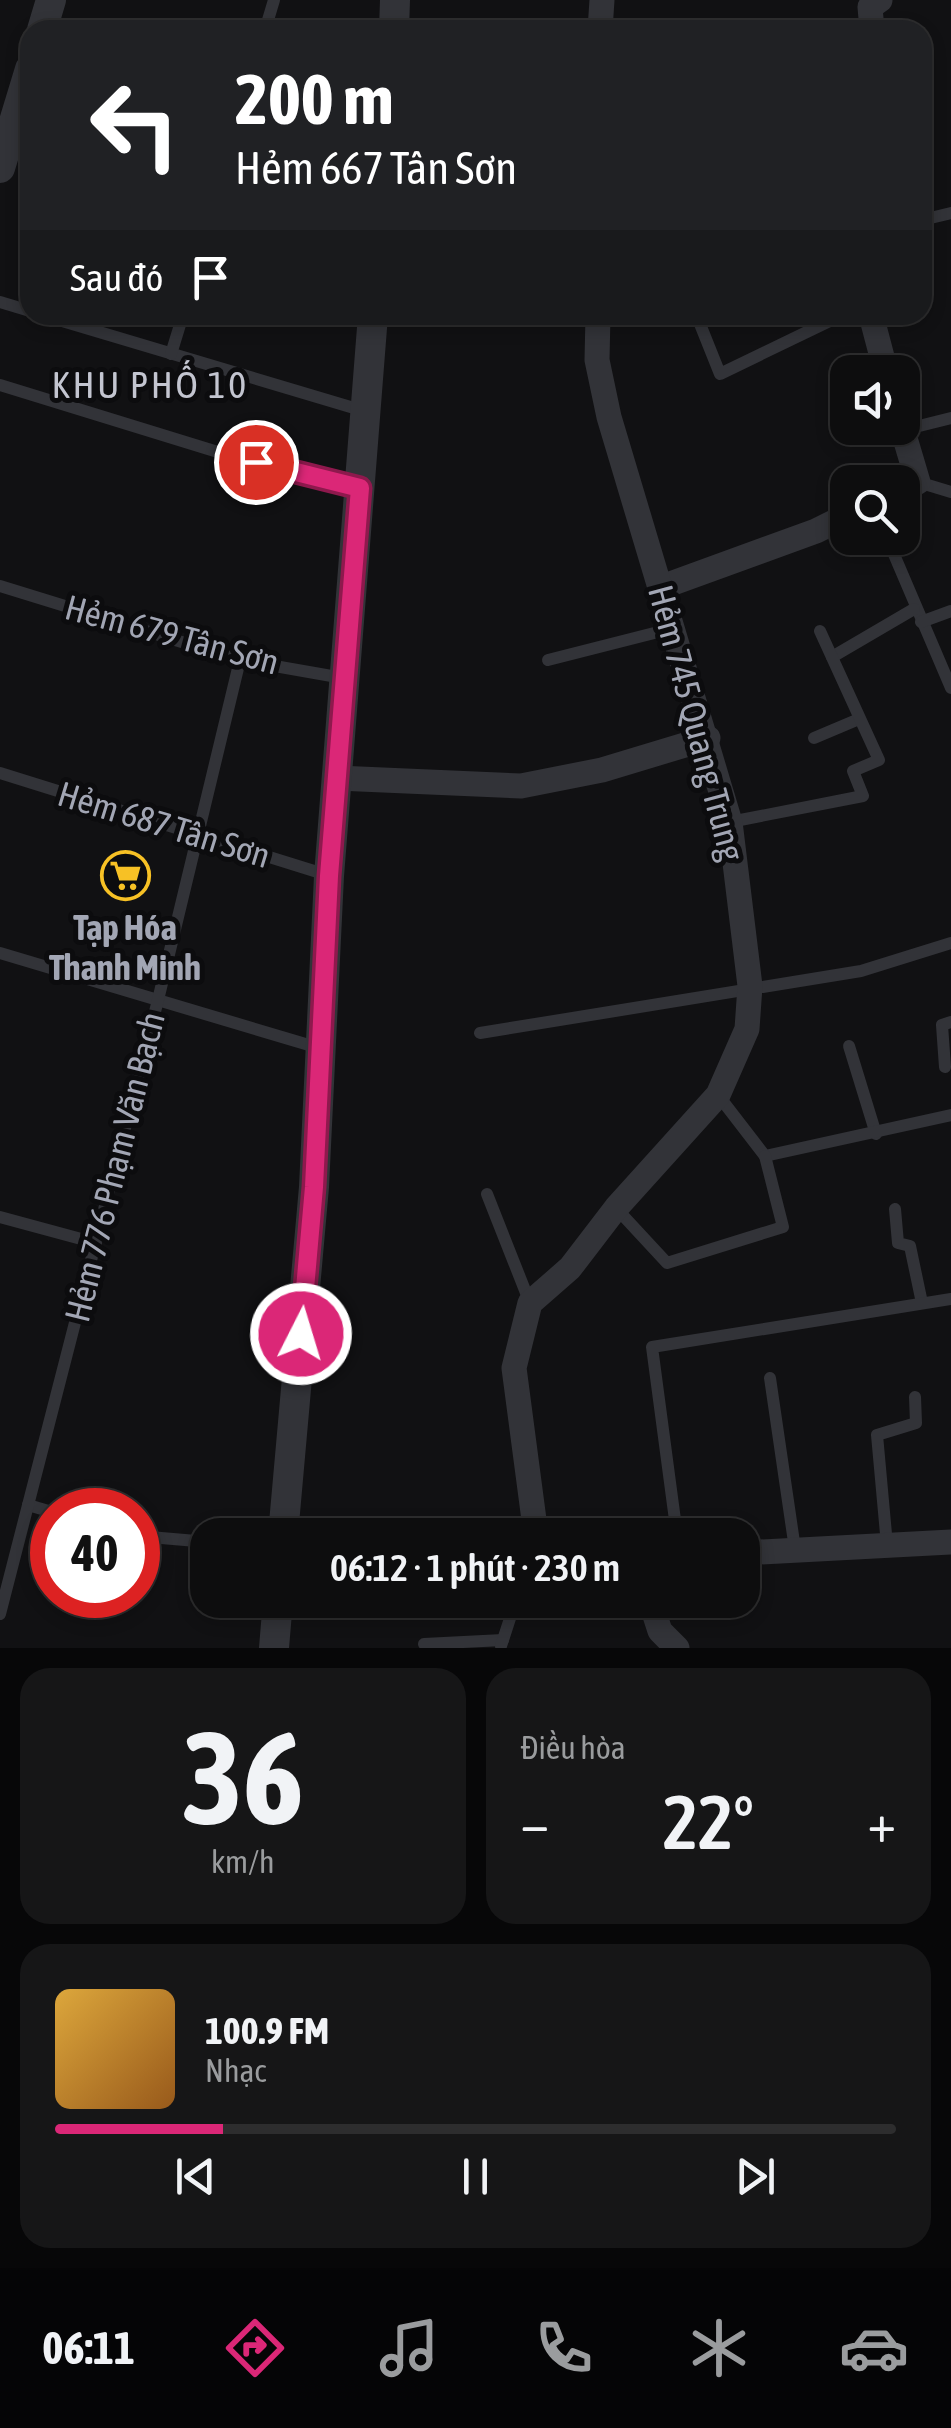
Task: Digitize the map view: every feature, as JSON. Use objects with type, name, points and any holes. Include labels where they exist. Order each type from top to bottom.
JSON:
[{"type":"street","points":[[0,168],[20,102]]},
{"type":"street","points":[[285,1518],[314,1187],[329,876],[372,325]]},
{"type":"street","name":"Hẻm 745 Quang Trung","points":[[530,1303],[570,1268],[616,1208],[718,1096],[747,1029],[750,986],[730,822],[609,417],[597,360],[598,325]]},
{"type":"street","points":[[873,325],[881,355]]},
{"type":"street","points":[[662,587],[830,525]]},
{"type":"street","points":[[337,778],[520,786],[602,770],[708,738]]},
{"type":"street","points":[[530,1303],[514,1368],[534,1518]]},
{"type":"street","points":[[760,1552],[951,1542]]},
{"type":"street","points":[[274,1648],[276,1618]]},
{"type":"street","points":[[656,1618],[660,1632],[672,1646]]},
{"type":"lane","points":[[75,325],[366,412]]},
{"type":"lane","points":[[172,354],[179,325]]},
{"type":"lane","points":[[701,325],[720,374],[821,325]]},
{"type":"lane","points":[[0,385],[221,452],[360,488]]},
{"type":"lane","points":[[920,425],[951,418]]},
{"type":"lane","points":[[920,487],[951,492]]},
{"type":"lane","points":[[893,555],[951,687]]},
{"type":"lane","name":"Hẻm 679 Tân Sơn","points":[[0,586],[240,660],[346,678]]},
{"type":"lane","points":[[832,657],[914,609]]},
{"type":"lane","points":[[921,622],[951,611]]},
{"type":"lane","points":[[548,660],[670,629]]},
{"type":"lane","points":[[730,822],[863,796],[853,771],[879,760],[820,630]]},
{"type":"lane","name":"Hẻm 776 Phạm Văn Bạch","points":[[0,1614],[158,1000],[240,660]]},
{"type":"lane","points":[[814,738],[859,719]]},
{"type":"lane","name":"Hẻm 687 Tân Sơn","points":[[0,774],[329,876]]},
{"type":"lane","points":[[480,1032],[861,971],[951,943]]},
{"type":"lane","points":[[0,954],[320,1048]]},
{"type":"lane","points":[[944,1067],[942,1026],[951,1022]]},
{"type":"lane","points":[[850,1046],[876,1134]]},
{"type":"lane","points":[[616,1208],[667,1263],[783,1228],[766,1156],[718,1096]]},
{"type":"lane","points":[[766,1156],[951,1115]]},
{"type":"lane","points":[[488,1194],[530,1303]]},
{"type":"lane","points":[[895,1209],[898,1243],[910,1246],[922,1303]]},
{"type":"lane","points":[[0,1217],[96,1243]]},
{"type":"lane","points":[[676,1518],[652,1347],[951,1299]]},
{"type":"lane","points":[[770,1378],[795,1549]]},
{"type":"lane","points":[[887,1545],[877,1435],[916,1424],[915,1397]]},
{"type":"lane","points":[[160,1538],[190,1540]]},
{"type":"lane","points":[[424,1644],[502,1644],[510,1618]]},
{"type":"place","name":"Tạp Hóa Thanh Minh","points":[[125,876]]},
{"type":"district","name":"KHU PHỐ 10","points":[[150,385]]},
{"type":"route","points":[[256,462],[360,488],[329,876],[314,1187],[301,1334]]}]
